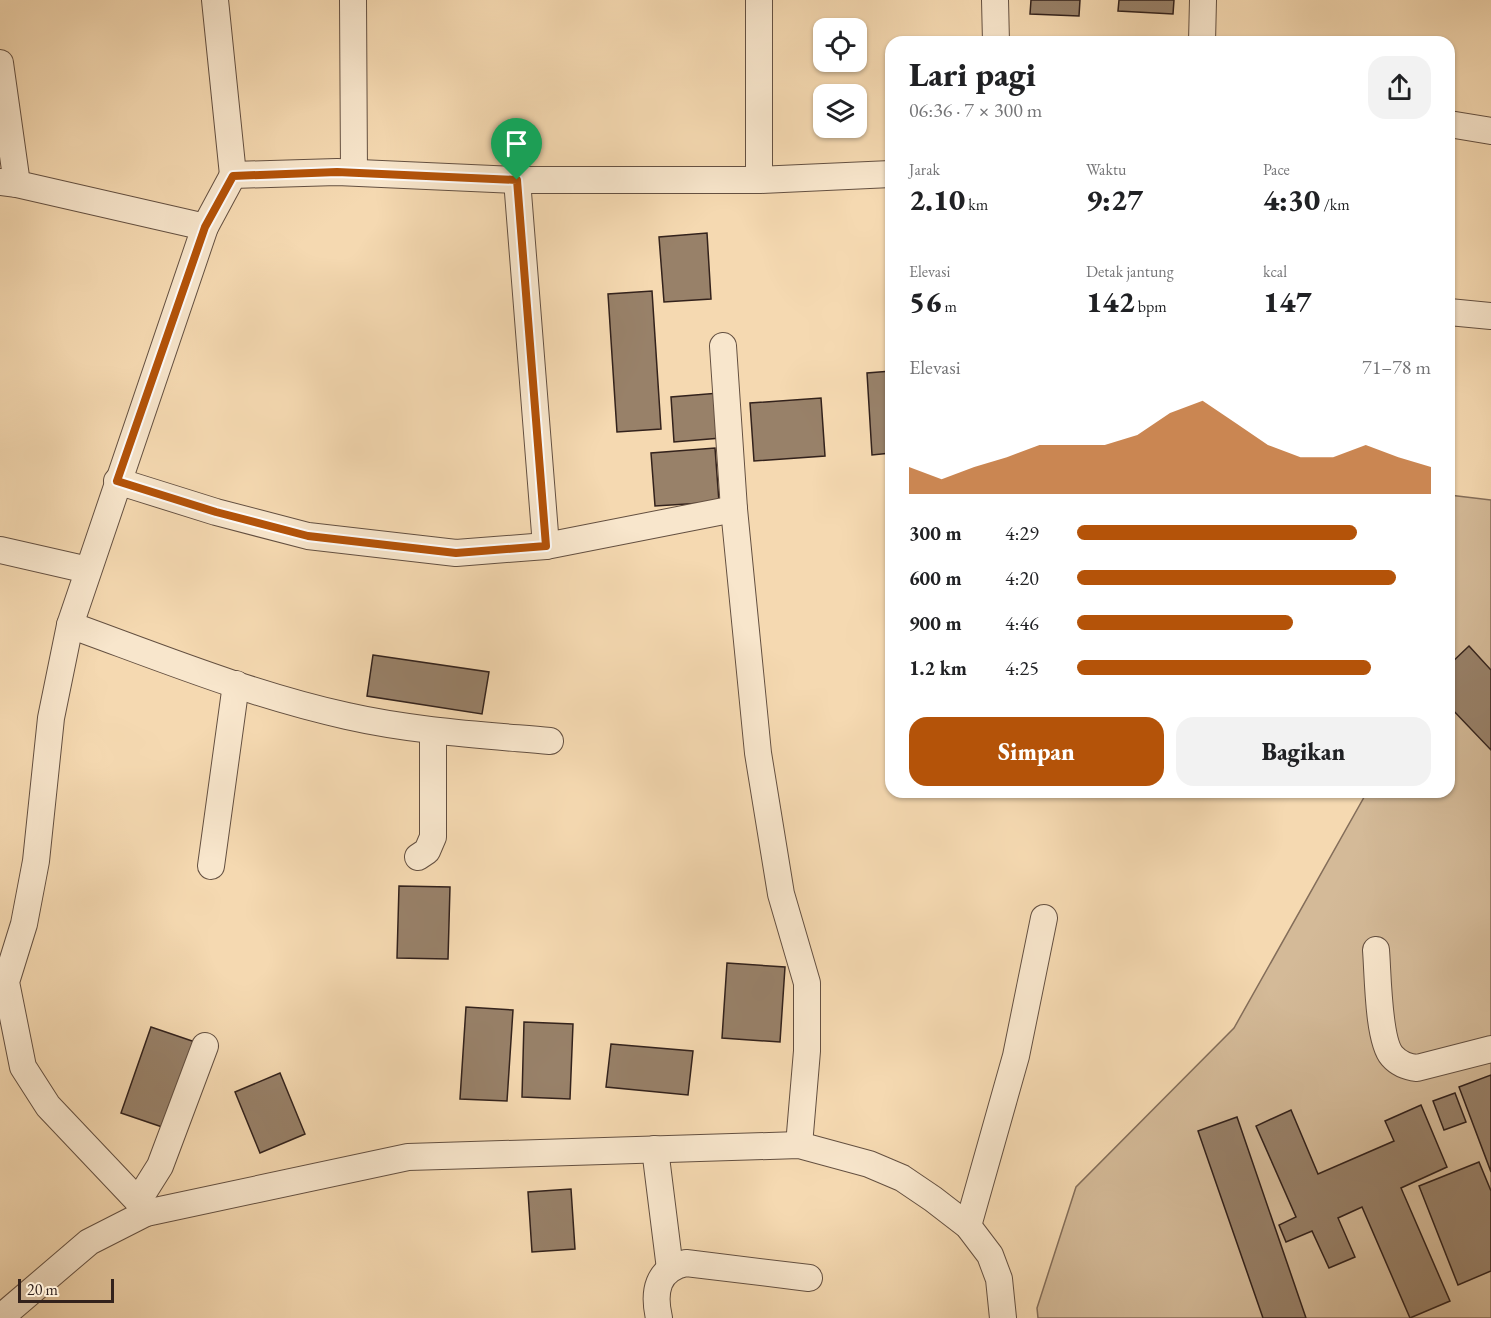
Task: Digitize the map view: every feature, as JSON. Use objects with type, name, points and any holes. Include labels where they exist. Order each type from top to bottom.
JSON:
[{"type":"street","points":[[142,1207],[48,1106],[23,1067],[3,981],[24,924],[36,861],[51,718],[70,625],[205,227],[233,176],[215,0]]},
{"type":"street","points":[[353,0],[354,172]]},
{"type":"street","points":[[759,0],[759,180]]},
{"type":"street","points":[[995,0],[996,36]]},
{"type":"street","points":[[1203,0],[1203,36]]},
{"type":"street","points":[[0,63],[8,183],[205,227]]},
{"type":"street","points":[[1455,125],[1491,131]]},
{"type":"street","points":[[233,176],[354,172],[517,180],[759,180],[885,174]]},
{"type":"street","points":[[517,180],[546,546]]},
{"type":"street","points":[[1455,313],[1491,316]]},
{"type":"street","points":[[723,346],[734,509],[758,753],[781,894],[807,983],[807,1051],[800,1146]]},
{"type":"street","points":[[117,481],[216,512],[308,536],[456,553],[546,546],[734,509]]},
{"type":"street","points":[[0,550],[88,570]]},
{"type":"street","points":[[70,625],[236,684],[347,716],[433,731],[550,741]]},
{"type":"street","points":[[211,866],[236,684]]},
{"type":"street","points":[[418,857],[427,851],[433,837],[433,731]]},
{"type":"street","points":[[968,1226],[1016,1056],[1044,918]]},
{"type":"street","points":[[1376,950],[1384,1042],[1396,1061],[1408,1067],[1417,1068],[1491,1049]]},
{"type":"street","points":[[142,1207],[160,1166],[205,1046]]},
{"type":"street","points":[[0,1318],[89,1242],[142,1207],[408,1157],[800,1146],[868,1164],[902,1178],[933,1198],[968,1226],[990,1255],[999,1279],[1003,1318]]},
{"type":"street","points":[[654,1149],[669,1269]]},
{"type":"street","points":[[659,1318],[656,1305],[658,1282],[669,1269],[686,1263],[809,1278]]},
{"type":"shaded area","points":[[1455,496],[1491,500],[1491,1318],[1038,1318],[1037,1308],[1076,1187],[1234,1028],[1364,798],[1455,798]]},
{"type":"building","points":[[1031,0],[1080,0],[1079,16],[1030,14]]},
{"type":"building","points":[[1119,0],[1174,0],[1173,14],[1118,11]]},
{"type":"building","points":[[707,233],[711,299],[664,302],[659,237]]},
{"type":"building","points":[[652,291],[661,429],[617,432],[608,294]]},
{"type":"building","points":[[885,372],[885,454],[872,455],[867,373]]},
{"type":"building","points":[[719,393],[721,438],[674,442],[671,397]]},
{"type":"building","points":[[821,398],[825,456],[754,461],[750,403]]},
{"type":"building","points":[[715,448],[719,502],[655,506],[651,453]]},
{"type":"building","points":[[1469,646],[1491,670],[1491,750],[1455,712],[1455,659]]},
{"type":"building","points":[[373,655],[489,672],[482,714],[367,696]]},
{"type":"building","points":[[399,886],[450,887],[448,959],[397,958]]},
{"type":"building","points":[[727,963],[785,967],[780,1042],[722,1038]]},
{"type":"building","points":[[466,1007],[513,1010],[507,1101],[460,1099]]},
{"type":"building","points":[[524,1022],[573,1024],[570,1099],[522,1097]]},
{"type":"building","points":[[151,1027],[201,1044],[171,1130],[121,1113]]},
{"type":"building","points":[[611,1044],[693,1051],[688,1095],[606,1087]]},
{"type":"building","points":[[280,1073],[305,1134],[260,1153],[235,1092]]},
{"type":"building","points":[[1491,1075],[1491,1172],[1459,1087]]},
{"type":"building","points":[[1455,1093],[1466,1122],[1444,1130],[1433,1101]]},
{"type":"building","points":[[1421,1105],[1447,1167],[1401,1188],[1450,1301],[1410,1318],[1362,1207],[1338,1218],[1355,1257],[1329,1268],[1312,1231],[1286,1242],[1279,1225],[1296,1217],[1256,1126],[1291,1110],[1318,1174],[1394,1141],[1385,1121]]},
{"type":"building","points":[[1237,1117],[1306,1318],[1263,1318],[1198,1131]]},
{"type":"building","points":[[1479,1162],[1491,1191],[1491,1271],[1458,1285],[1419,1186]]},
{"type":"building","points":[[571,1189],[575,1249],[532,1252],[528,1192]]},
{"type":"route","points":[[337,172],[517,180],[546,546],[456,553],[308,536],[216,512],[117,481],[205,227],[233,176],[337,172]]}]
